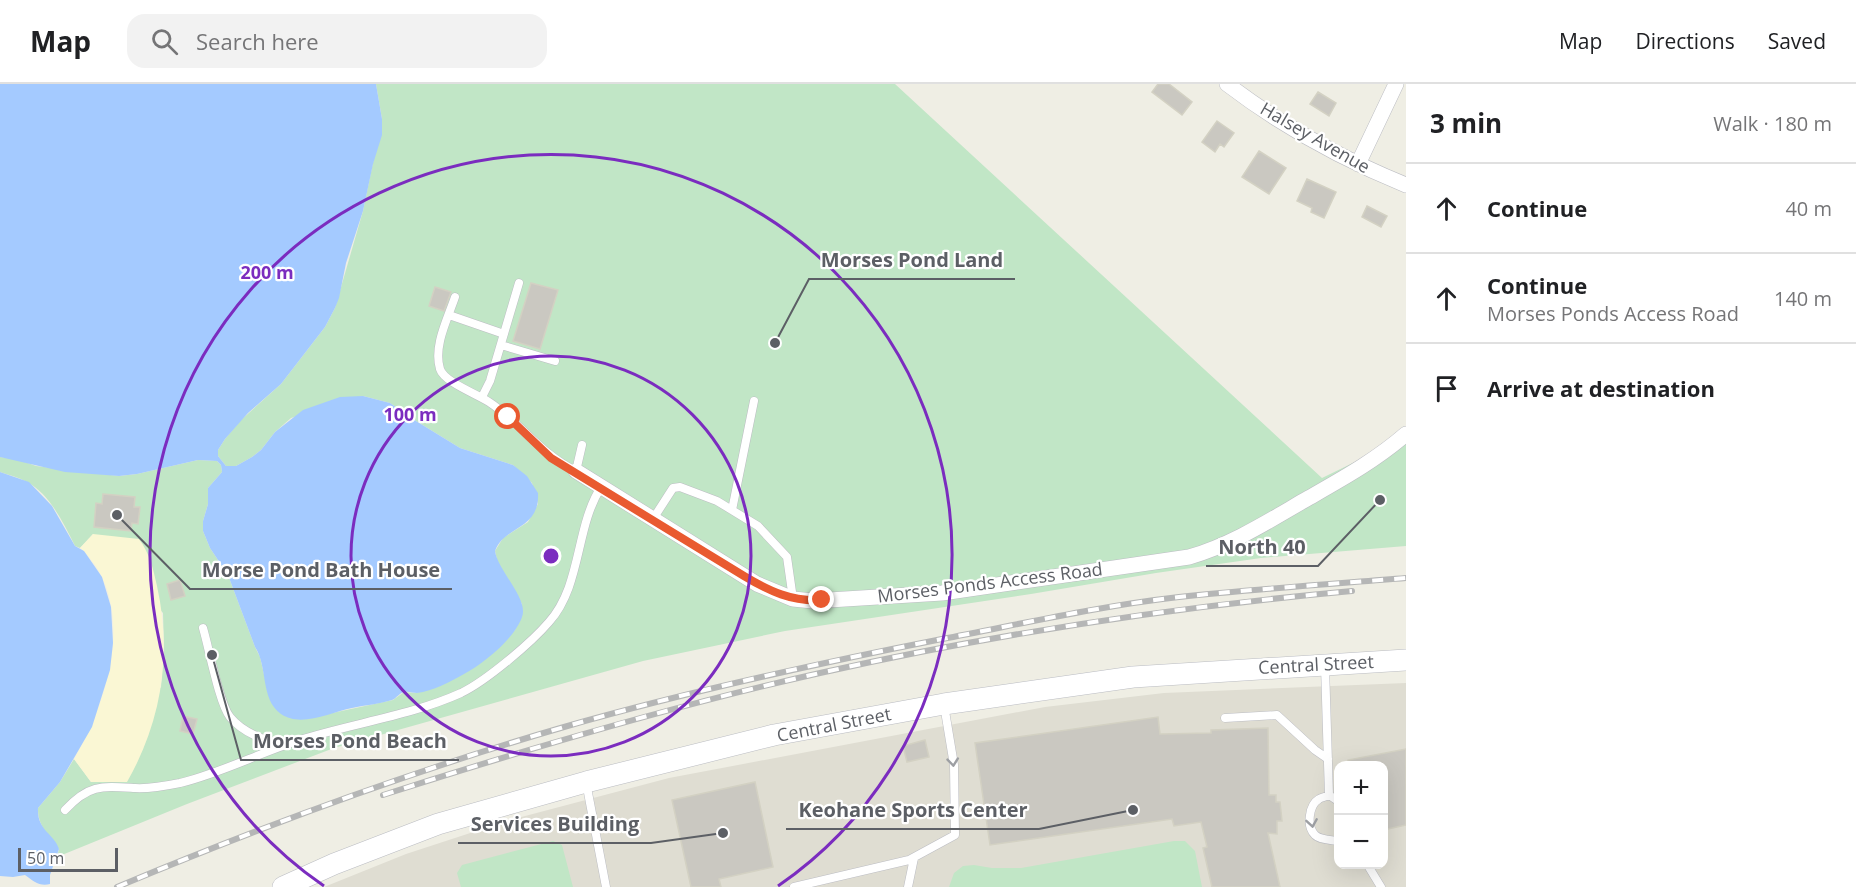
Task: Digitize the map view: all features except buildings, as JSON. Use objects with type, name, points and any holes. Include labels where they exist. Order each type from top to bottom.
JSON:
[{"type":"main road","name":"Central Street","points":[[283,887],[334,864],[438,824],[586,782],[774,735],[944,704],[1133,677],[1406,660]]},
{"type":"street","name":"Halsey Avenue","points":[[1227,84],[1282,122],[1358,164],[1406,185]]},
{"type":"street","points":[[1358,164],[1396,84]]},
{"type":"street","name":"Morses Ponds Access Road","points":[[576,471],[750,580],[793,599],[813,600],[942,593],[1189,557],[1215,549],[1247,534],[1355,472],[1406,434]]},
{"type":"lane","points":[[482,398],[490,381],[519,283]]},
{"type":"lane","points":[[455,297],[441,338],[440,369],[450,381],[500,410],[551,458],[576,471],[582,445]]},
{"type":"lane","points":[[449,315],[504,334]]},
{"type":"lane","points":[[501,345],[555,361]]},
{"type":"lane","points":[[732,510],[754,401]]},
{"type":"lane","points":[[653,519],[673,488],[680,486],[717,501],[758,526],[787,557],[793,599]]},
{"type":"lane","points":[[65,810],[80,796],[97,788],[117,786],[144,788],[179,783],[207,775],[285,745],[437,702],[462,692],[489,674],[538,634],[559,610],[571,581],[591,508],[601,487]]},
{"type":"lane","points":[[203,628],[223,701],[230,716],[244,730],[285,745]]},
{"type":"lane","points":[[1325,664],[1329,795]]},
{"type":"lane","points":[[794,887],[914,858],[956,834],[954,765],[944,704]]},
{"type":"lane","points":[[1225,718],[1277,715],[1328,759]]},
{"type":"lane","points":[[586,782],[606,887]]},
{"type":"lane","points":[[1329,795],[1334,798]]},
{"type":"lane","points":[[1329,795],[1317,800],[1311,810],[1310,825],[1314,834],[1334,840]]},
{"type":"lane","points":[[908,887],[914,858]]},
{"type":"lane","points":[[1369,869],[1381,887]]},
{"type":"shaded area","points":[[1406,683],[1406,887],[324,887],[406,854],[510,820],[669,778],[1045,707],[1164,693]]},
{"type":"green space","points":[[376,84],[895,84],[1322,478],[1406,437],[1406,546],[1261,558],[1156,573],[785,631],[643,661],[334,748],[57,857],[59,849],[42,825],[38,808],[60,782],[74,759],[91,782],[161,687],[164,649],[163,613],[93,534],[80,548],[75,546],[56,510],[43,494],[24,480],[0,472],[0,457],[17,459],[36,466],[119,476],[198,460],[217,461],[221,465],[222,472],[208,488],[208,504],[203,521],[203,531],[210,548],[228,575],[260,657],[269,696],[304,719],[393,700],[404,692],[416,693],[447,682],[483,661],[515,630],[522,604],[498,564],[495,551],[503,538],[528,522],[538,504],[532,483],[513,465],[460,448],[390,403],[363,396],[291,418],[275,432],[261,450],[236,466],[226,466],[218,456],[218,450],[225,439],[240,421],[281,384],[325,327],[335,308],[363,211],[382,119]]},
{"type":"green space","points":[[553,841],[562,845],[573,887],[461,887],[457,873],[462,865]]},
{"type":"green space","points":[[1185,841],[1195,851],[1202,887],[949,887],[954,873],[963,866],[1021,868]]},
{"type":"sand","points":[[93,534],[139,539],[152,567],[161,611],[164,637],[161,687],[149,735],[127,782],[91,782],[74,759],[96,714],[104,689],[113,637],[112,612],[106,588],[95,565],[80,548]]},
{"type":"water","points":[[0,84],[376,84],[382,119],[382,135],[335,308],[325,327],[281,384],[248,413],[225,439],[218,450],[218,456],[226,466],[236,466],[261,450],[275,432],[303,410],[340,397],[363,396],[390,403],[460,448],[513,465],[527,476],[538,493],[534,514],[506,536],[495,551],[501,567],[517,593],[523,610],[522,617],[513,633],[498,650],[472,670],[429,690],[417,693],[404,692],[394,699],[316,718],[298,720],[289,718],[274,708],[270,700],[262,663],[228,575],[210,548],[203,531],[203,521],[208,504],[208,488],[222,472],[221,465],[217,461],[198,460],[119,476],[65,472],[0,457]]},
{"type":"water","points":[[0,472],[29,482],[52,506],[75,546],[84,551],[102,577],[111,607],[113,643],[110,670],[92,727],[60,782],[38,808],[40,822],[59,849],[50,875],[50,884],[46,885],[37,883],[25,875],[0,876]]},
{"type":"railway","points":[[117,887],[227,842],[394,781],[564,727],[705,690],[894,648],[1119,605],[1207,594],[1406,578]]},
{"type":"railway","points":[[383,795],[655,714],[886,659],[1085,623],[1218,605],[1352,591]]},
{"type":"place","name":"Morses Pond Land","points":[[775,343]]},
{"type":"place","name":"North 40","points":[[1380,500]]},
{"type":"place","name":"Morse Pond Bath House","points":[[117,515]]},
{"type":"place","name":"Morses Pond Beach","points":[[212,655]]},
{"type":"place","name":"Keohane Sports Center","points":[[1133,810]]},
{"type":"place","name":"Services Building","points":[[723,833]]},
{"type":"route","points":[[508,417],[551,458],[576,471],[757,584],[793,599],[822,600]]}]
